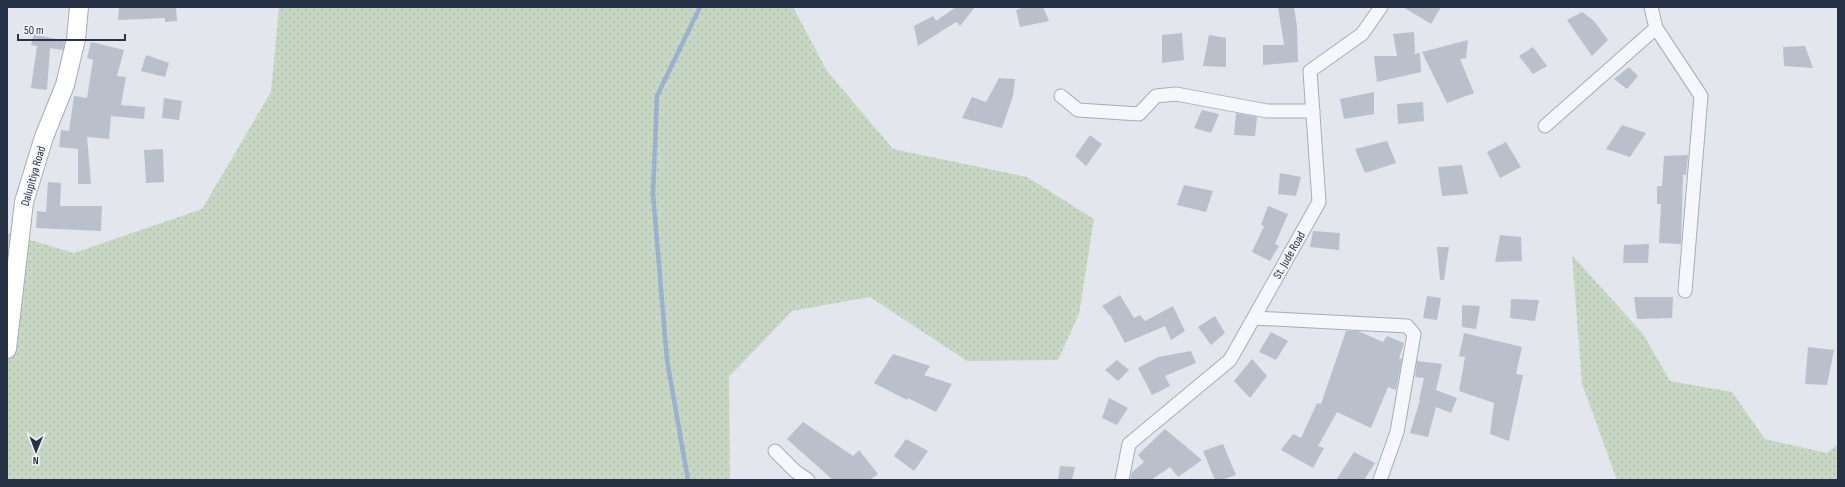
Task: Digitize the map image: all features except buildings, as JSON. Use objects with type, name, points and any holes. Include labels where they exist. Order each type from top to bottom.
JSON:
[{"type":"street","name":"Dalupitiya Road","points":[[7,349],[24,202],[42,145],[65,85],[76,39],[79,7]]},
{"type":"street","name":"St. Jude Road","points":[[1122,480],[1129,444],[1230,360],[1319,202],[1310,71],[1362,34],[1381,7]]},
{"type":"street","points":[[1651,7],[1656,28],[1702,96],[1685,291]]},
{"type":"street","points":[[1544,126],[1656,28]]},
{"type":"street","points":[[1061,96],[1078,110],[1139,114],[1156,96],[1176,94],[1268,111],[1313,111]]},
{"type":"street","points":[[1254,318],[1407,326],[1414,334],[1397,432],[1380,480]]},
{"type":"street","points":[[775,451],[795,471],[808,480]]},
{"type":"green space","points":[[279,7],[793,7],[827,71],[893,149],[1027,177],[1094,219],[1079,314],[1058,360],[967,361],[870,297],[792,311],[729,377],[730,480],[7,480],[7,233],[74,253],[202,209],[271,92]]},
{"type":"green space","points":[[1572,255],[1643,334],[1670,381],[1732,392],[1765,439],[1827,453],[1838,444],[1838,480],[1617,480],[1582,384]]},
{"type":"waterway","points":[[688,480],[667,360],[653,194],[657,96],[700,7]]}]
